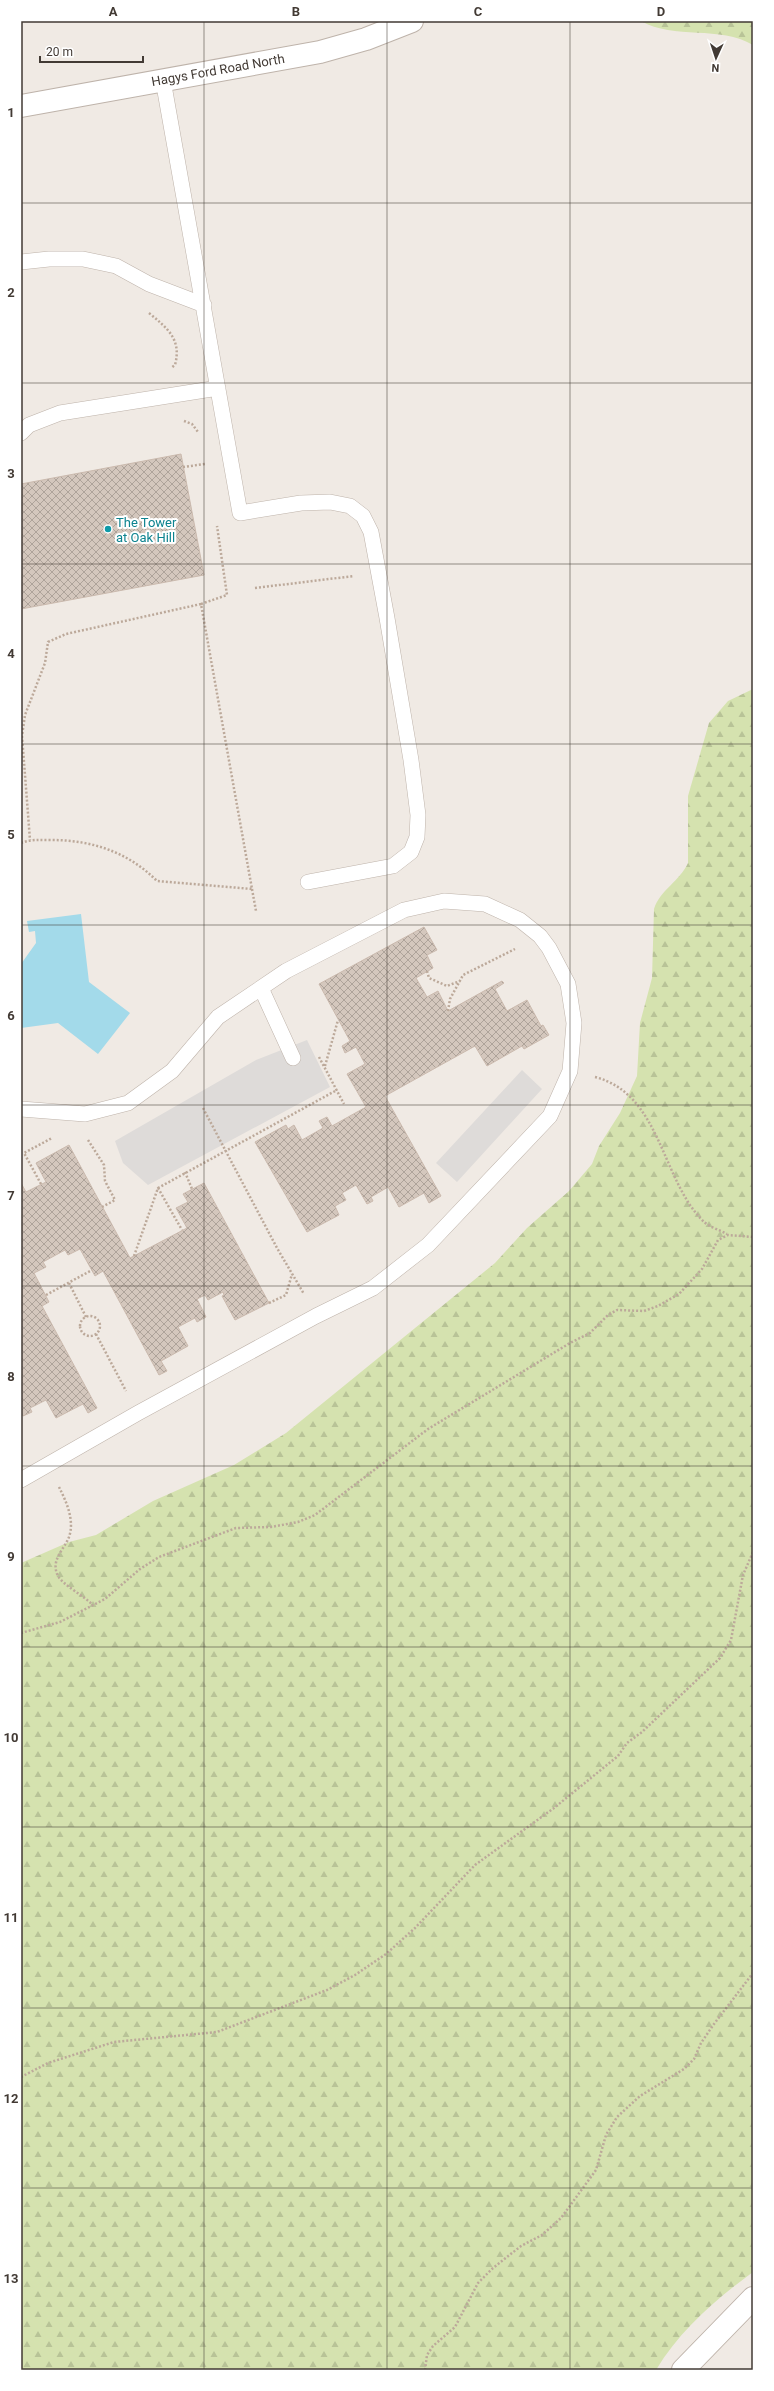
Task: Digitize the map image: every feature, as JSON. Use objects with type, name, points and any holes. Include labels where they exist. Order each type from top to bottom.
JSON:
[{"type":"street","name":"Hagys Ford Road North","points":[[21,106],[320,52],[366,39],[412,21]]},
{"type":"street","points":[[683,2370],[753,2298]]},
{"type":"lane","points":[[163,80],[240,513],[300,503],[330,502],[350,506],[363,516],[371,532],[387,618],[411,760],[418,815],[417,837],[411,852],[393,866],[308,882]]},
{"type":"lane","points":[[21,262],[49,259],[83,259],[116,266],[148,284],[204,306]]},
{"type":"lane","points":[[21,433],[29,425],[60,413],[218,388]]},
{"type":"lane","points":[[21,1109],[76,1119],[85,1114],[128,1103],[172,1071],[218,1017],[286,971],[404,910],[444,902],[485,904],[520,920],[540,936],[549,948],[568,984],[574,1023],[570,1071],[550,1116],[428,1245],[373,1288],[316,1316],[138,1413],[21,1480]]},
{"type":"lane","points":[[261,988],[293,1058]]},
{"type":"path","points":[[146,310],[170,330],[179,353],[175,365],[169,369]]},
{"type":"path","points":[[181,420],[192,424],[199,434]]},
{"type":"path","points":[[204,456],[207,471]]},
{"type":"path","points":[[183,467],[205,464]]},
{"type":"path","points":[[30,840],[22,736],[25,715],[45,663],[48,642],[66,634],[201,604],[227,595],[216,523]]},
{"type":"path","points":[[255,588],[355,576],[357,584]]},
{"type":"path","points":[[201,604],[256,911]]},
{"type":"path","points":[[21,843],[30,840],[63,840],[100,845],[126,857],[145,869],[157,881],[252,889]]},
{"type":"path","points":[[448,1011],[450,999],[463,976],[540,936]]},
{"type":"path","points":[[427,971],[430,978],[447,986],[460,980]]},
{"type":"path","points":[[324,1067],[338,1020]]},
{"type":"path","points":[[317,1054],[344,1104]]},
{"type":"path","points":[[570,1071],[608,1081],[631,1097],[659,1139],[686,1197],[704,1221],[728,1234],[753,1237]]},
{"type":"path","points":[[134,1256],[158,1188],[337,1090]]},
{"type":"path","points":[[203,1108],[316,1316]]},
{"type":"path","points":[[41,1184],[23,1154],[76,1119],[77,1130],[84,1134],[104,1165],[105,1181],[115,1200],[102,1207]]},
{"type":"path","points":[[185,1172],[192,1189]]},
{"type":"path","points":[[158,1188],[182,1230]]},
{"type":"path","points":[[21,1633],[60,1622],[105,1599],[140,1569],[159,1557],[236,1528],[271,1527],[298,1522],[315,1515],[383,1465],[405,1445],[422,1433],[570,1343],[590,1333],[608,1315],[617,1310],[644,1311],[658,1306],[679,1294],[702,1268],[718,1240],[728,1234]]},
{"type":"path","points":[[46,1295],[92,1270]]},
{"type":"path","points":[[269,1303],[286,1295],[293,1274]]},
{"type":"path","points":[[69,1283],[86,1317]]},
{"type":"path","points":[[90,1316],[99,1320],[100,1327],[96,1334],[86,1336],[81,1331],[80,1324],[86,1317],[90,1316]]},
{"type":"path","points":[[96,1334],[138,1413]]},
{"type":"path","points":[[48,1464],[66,1502],[70,1522],[69,1537],[56,1560],[58,1575],[65,1584],[81,1594],[93,1605]]},
{"type":"path","points":[[21,2077],[48,2063],[114,2042],[217,2032],[327,1990],[355,1975],[386,1954],[415,1928],[475,1864],[554,1808],[618,1756],[627,1742],[642,1732],[720,1658],[731,1640],[743,1575],[753,1552]]},
{"type":"path","points":[[425,2370],[427,2355],[433,2346],[455,2327],[478,2283],[492,2268],[521,2246],[542,2235],[561,2218],[596,2170],[606,2135],[617,2117],[640,2096],[684,2069],[694,2059],[701,2044],[714,2024],[753,1973]]},
{"type":"green space","points":[[641,21],[753,21],[753,45],[726,35],[668,30],[654,27]]},
{"type":"green space","points":[[753,689],[753,2272],[712,2304],[687,2329],[656,2370],[21,2370],[21,1563],[69,1542],[96,1535],[153,1501],[234,1465],[286,1433],[495,1263],[527,1228],[569,1191],[592,1164],[599,1146],[620,1113],[637,1076],[640,1023],[652,978],[654,909],[661,896],[680,875],[688,863],[688,796],[709,723],[728,701]]},
{"type":"shaded area","points":[[307,1040],[330,1087],[148,1185],[123,1163],[115,1141],[256,1060]]},
{"type":"shaded area","points":[[522,1070],[542,1089],[457,1182],[436,1163]]},
{"type":"water","points":[[81,914],[89,982],[130,1013],[98,1054],[58,1023],[21,1028],[21,964],[36,943],[35,931],[29,932],[27,921]]},
{"type":"building","name":"The Tower at Oak Hill","points":[[181,454],[204,575],[21,609],[21,484]]},
{"type":"building","points":[[424,927],[437,950],[427,955],[433,968],[416,978],[427,997],[438,991],[448,1011],[502,981],[504,983],[495,989],[507,1011],[527,1000],[541,1026],[543,1025],[549,1035],[524,1049],[522,1046],[487,1066],[475,1046],[385,1096],[441,1196],[429,1203],[424,1193],[399,1207],[388,1187],[371,1197],[373,1201],[367,1204],[356,1185],[342,1193],[346,1200],[335,1206],[339,1215],[307,1232],[255,1142],[286,1125],[288,1129],[294,1125],[302,1140],[323,1128],[319,1121],[327,1117],[332,1126],[366,1107],[347,1074],[365,1064],[356,1047],[345,1053],[342,1046],[350,1041],[319,984]]},
{"type":"building","points":[[69,1145],[130,1258],[187,1228],[176,1208],[188,1202],[183,1194],[204,1183],[269,1303],[235,1320],[222,1296],[224,1295],[223,1292],[208,1300],[205,1295],[197,1299],[206,1317],[197,1322],[195,1318],[178,1327],[188,1346],[161,1361],[167,1371],[159,1375],[103,1271],[95,1276],[80,1249],[68,1255],[65,1250],[43,1262],[46,1267],[34,1273],[49,1302],[42,1306],[97,1408],[88,1413],[83,1404],[56,1418],[46,1400],[30,1408],[32,1412],[23,1416],[21,1412],[21,1183],[26,1192],[46,1182],[36,1163]]},
{"type":"place","name":"The Tower at Oak Hill","points":[[108,529]]}]
